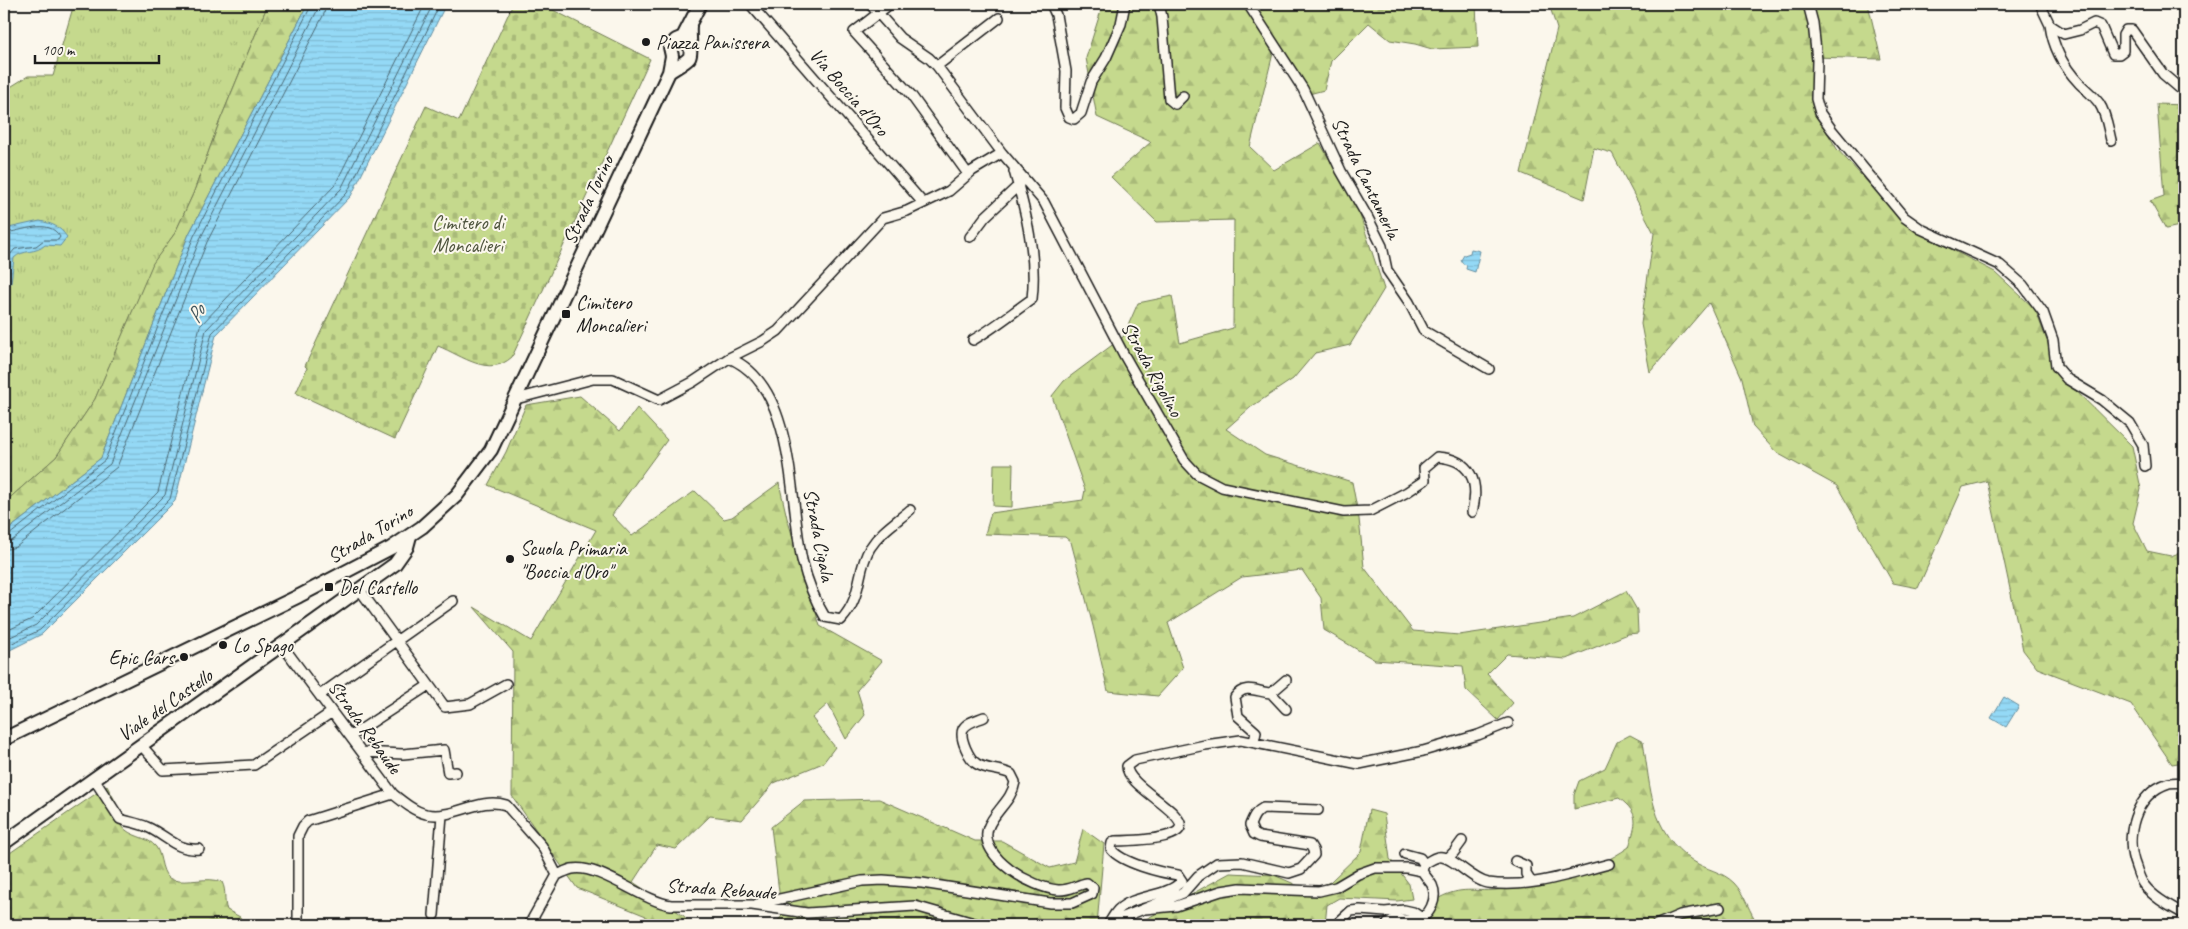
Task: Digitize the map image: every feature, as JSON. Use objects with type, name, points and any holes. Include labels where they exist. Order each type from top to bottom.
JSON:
[{"type":"main road","name":"Strada Torino","points":[[4,739],[299,596],[391,548],[410,536],[456,495],[480,467],[491,450],[669,72],[672,56],[670,46],[676,40],[683,37],[700,4]]},
{"type":"main road","name":"Strada Torino","points":[[669,72],[689,58],[692,49],[688,40],[690,26]]},
{"type":"main road","name":"Viale del Castello","points":[[4,843],[360,590],[399,560],[407,547],[410,536]]},
{"type":"street","name":"Via Boccia d'Oro","points":[[750,4],[923,203]]},
{"type":"street","name":"Strada Rigolino","points":[[870,4],[900,38],[929,58],[1002,153],[1044,202],[1124,355],[1184,460],[1198,474],[1222,487],[1344,512],[1370,511],[1408,492],[1425,480],[1424,468],[1437,457],[1451,458],[1463,464],[1474,479],[1476,497],[1472,512]]},
{"type":"street","points":[[890,4],[854,32],[911,95],[968,174]]},
{"type":"street","points":[[1041,4],[1051,4],[1056,15],[1066,71],[1065,108],[1069,117],[1074,119],[1081,113],[1091,82],[1106,58],[1121,24],[1125,4]]},
{"type":"street","points":[[1159,4],[1162,17],[1169,99],[1176,104],[1183,96]]},
{"type":"street","name":"Strada Cantamerla","points":[[1248,4],[1307,96],[1340,171],[1382,246],[1387,270],[1409,302],[1424,331],[1489,369]]},
{"type":"street","points":[[1808,4],[1813,23],[1817,60],[1816,99],[1820,112],[1832,130],[1904,217],[1921,229],[2000,265],[2023,285],[2043,312],[2053,340],[2056,366],[2067,379],[2102,400],[2130,424],[2143,445],[2145,466]]},
{"type":"street","points":[[2040,4],[2050,24],[2052,39],[2058,54],[2072,75],[2099,103],[2104,113],[2111,140]]},
{"type":"street","points":[[936,66],[999,18]]},
{"type":"street","points":[[2050,24],[2064,34],[2080,30],[2094,23],[2101,26],[2113,54],[2119,54],[2123,51],[2123,35],[2126,30],[2132,30],[2163,74],[2184,92]]},
{"type":"street","points":[[516,399],[593,379],[613,379],[659,400],[778,331],[883,218],[907,211],[949,191],[968,174],[1002,153]]},
{"type":"street","points":[[973,340],[1032,299],[1034,283],[1029,233],[1013,166]]},
{"type":"street","points":[[970,237],[986,217],[1018,186]]},
{"type":"street","name":"Strada Cigala","points":[[729,358],[742,364],[757,378],[777,412],[787,456],[802,560],[815,601],[825,617],[841,620],[851,610],[869,549],[881,533],[910,510]]},
{"type":"street","points":[[360,590],[445,707],[470,704],[506,684]]},
{"type":"street","points":[[320,695],[453,601]]},
{"type":"street","name":"Strada Rebaude","points":[[282,646],[393,794],[411,808],[426,814],[442,815],[480,804],[498,802],[506,805],[542,846],[557,874],[573,869],[586,870],[612,880],[658,904],[671,906],[752,904],[807,913],[915,906],[981,925]]},
{"type":"street","points":[[1271,693],[1286,680]]},
{"type":"street","points":[[351,736],[429,686]]},
{"type":"street","points":[[1254,742],[1256,732],[1238,716],[1235,696],[1248,688],[1271,693],[1286,709]]},
{"type":"street","points":[[141,745],[163,770],[254,765],[332,712]]},
{"type":"street","points":[[752,904],[862,881],[883,880],[922,882],[1065,904],[1076,902],[1092,894],[1093,888],[1087,883],[1064,890],[1050,889],[1035,883],[1006,866],[990,850],[986,837],[990,822],[1012,793],[1015,782],[1011,774],[978,765],[969,754],[962,733],[964,728],[967,724],[984,717]]},
{"type":"street","points":[[1107,924],[1116,912],[1125,905],[1170,890],[1182,880],[1178,875],[1126,860],[1111,850],[1112,844],[1115,841],[1161,837],[1174,832],[1180,825],[1180,821],[1173,812],[1131,778],[1127,770],[1128,765],[1138,758],[1241,740],[1359,764],[1432,748],[1478,735],[1508,723]]},
{"type":"street","points":[[362,752],[403,754],[444,750],[448,773],[456,772]]},
{"type":"street","points":[[94,778],[120,819],[152,830],[173,844],[199,850]]},
{"type":"street","points":[[2184,782],[2169,784],[2149,795],[2134,817],[2130,841],[2134,861],[2142,884],[2160,900],[2184,914]]},
{"type":"street","points":[[298,925],[298,836],[303,826],[308,821],[393,794]]},
{"type":"street","points":[[1107,924],[1183,893],[1198,876],[1217,863],[1242,862],[1289,873],[1301,869],[1314,855],[1314,850],[1310,845],[1260,837],[1254,834],[1250,825],[1258,810],[1263,808],[1318,810]]},
{"type":"street","points":[[434,915],[442,815]]},
{"type":"street","points":[[1448,858],[1462,841]]},
{"type":"street","points":[[1386,925],[1394,919],[1414,921],[1422,918],[1428,912],[1434,900],[1432,886],[1420,858],[1405,854]]},
{"type":"street","points":[[1145,909],[1176,906],[1221,891],[1240,888],[1319,891],[1336,887],[1358,874],[1375,868],[1423,868],[1437,857],[1448,858],[1468,874],[1485,882],[1516,884],[1609,864]]},
{"type":"street","points":[[1515,861],[1526,866],[1526,874],[1531,882]]},
{"type":"street","points":[[529,925],[557,874]]},
{"type":"street","points":[[1656,925],[1667,919],[1694,911],[1708,911],[1720,908]]},
{"type":"street","points":[[1339,922],[1351,911],[1360,910],[1385,912],[1404,910],[1413,912],[1422,918]]},
{"type":"green space","points":[[74,4],[268,4],[219,123],[193,194],[175,233],[153,264],[95,399],[56,457],[4,503],[4,91],[28,76],[53,76]]},
{"type":"green space","points":[[268,4],[308,4],[189,234],[101,458],[4,533],[4,503],[56,457],[95,399],[153,263],[175,233],[193,194],[219,123]]},
{"type":"green space","name":"Cimitero di Moncalieri","points":[[513,4],[541,4],[650,59],[512,357],[494,366],[485,365],[466,359],[438,346],[395,439],[296,393],[307,368],[305,366],[426,106],[459,121]]},
{"type":"green space","points":[[1103,4],[1476,4],[1478,47],[1432,49],[1390,40],[1369,23],[1331,61],[1324,90],[1309,94],[1275,45],[1250,147],[1274,170],[1320,143],[1358,209],[1384,289],[1350,345],[1315,353],[1293,379],[1251,407],[1226,429],[1265,455],[1352,482],[1359,519],[1364,567],[1413,631],[1459,635],[1573,618],[1626,591],[1637,610],[1638,633],[1628,634],[1566,659],[1507,654],[1487,674],[1513,703],[1498,720],[1466,690],[1463,666],[1375,660],[1324,630],[1321,598],[1302,570],[1242,577],[1168,623],[1183,668],[1158,696],[1108,691],[1071,542],[1065,537],[985,534],[991,513],[1083,500],[1085,490],[1052,396],[1064,381],[1123,337],[1138,303],[1172,296],[1180,343],[1233,328],[1234,220],[1157,222],[1111,177],[1151,142],[1097,117],[1086,58]]},
{"type":"green space","points":[[1549,4],[1868,4],[1881,59],[1813,57],[1815,112],[1837,149],[1910,228],[1995,272],[2035,309],[2060,375],[2132,446],[2141,489],[2133,523],[2147,551],[2171,556],[2184,551],[2184,762],[2172,764],[2131,704],[2037,668],[2023,650],[1987,481],[1963,487],[1918,588],[1893,583],[1837,486],[1777,453],[1753,427],[1742,378],[1709,303],[1650,372],[1641,324],[1654,233],[1612,153],[1594,148],[1584,199],[1521,173],[1557,29]]},
{"type":"green space","points":[[2157,104],[2184,105],[2184,225],[2166,229],[2150,201],[2164,196]]},
{"type":"green space","points":[[580,396],[620,431],[637,408],[667,440],[612,515],[632,536],[695,491],[724,519],[732,517],[779,483],[787,518],[820,626],[882,661],[857,690],[865,715],[846,739],[828,704],[812,718],[835,747],[823,763],[774,783],[742,820],[710,816],[676,849],[657,845],[633,882],[684,916],[690,925],[644,925],[646,916],[577,888],[512,796],[513,652],[474,607],[531,641],[596,530],[488,485],[506,452],[526,405]]},
{"type":"green space","points":[[994,464],[1013,464],[1012,507],[993,506]]},
{"type":"green space","points":[[1630,735],[1643,742],[1651,793],[1660,823],[1668,837],[1693,861],[1734,883],[1759,925],[1429,925],[1432,906],[1436,900],[1447,894],[1467,890],[1512,888],[1547,882],[1598,865],[1629,847],[1635,820],[1631,809],[1626,804],[1619,798],[1574,809],[1574,795],[1579,781],[1605,768],[1617,742]]},
{"type":"green space","points":[[107,786],[116,803],[119,822],[129,832],[153,843],[158,851],[166,875],[173,880],[179,881],[216,880],[222,882],[227,910],[240,917],[243,925],[4,925],[4,857]]},
{"type":"green space","points":[[879,799],[975,841],[1002,841],[1050,868],[1074,862],[1083,829],[1104,844],[1097,925],[774,925],[782,916],[771,827],[804,801]]},
{"type":"green space","points":[[1369,810],[1384,814],[1390,859],[1409,884],[1412,899],[1397,901],[1339,898],[1327,905],[1325,925],[1127,925],[1148,918],[1230,873],[1274,875],[1301,887],[1316,888],[1330,882],[1361,852]]},
{"type":"water","name":"Po","points":[[308,4],[446,4],[351,196],[216,335],[175,501],[42,634],[4,653],[4,533],[101,458],[189,234]]},
{"type":"water","points":[[40,221],[55,226],[67,237],[60,246],[45,245],[38,250],[21,253],[14,258],[11,283],[4,290],[4,229]]},
{"type":"water","points":[[1471,249],[1480,251],[1475,272],[1466,269],[1467,265],[1463,264],[1461,260],[1464,255],[1470,253]]},
{"type":"water","points":[[2004,697],[2019,706],[2006,727],[1991,718]]},
{"type":"place","name":"Piazza Panissera","points":[[646,42]]},
{"type":"place","name":"Cimitero Moncalieri","points":[[566,314]]},
{"type":"place","name":"Scuola Primaria \"Boccia d'Oro\"","points":[[510,559]]},
{"type":"place","name":"Del Castello","points":[[329,587]]},
{"type":"place","name":"Lo Spago","points":[[223,645]]},
{"type":"place","name":"Epic Cars","points":[[184,657]]}]
